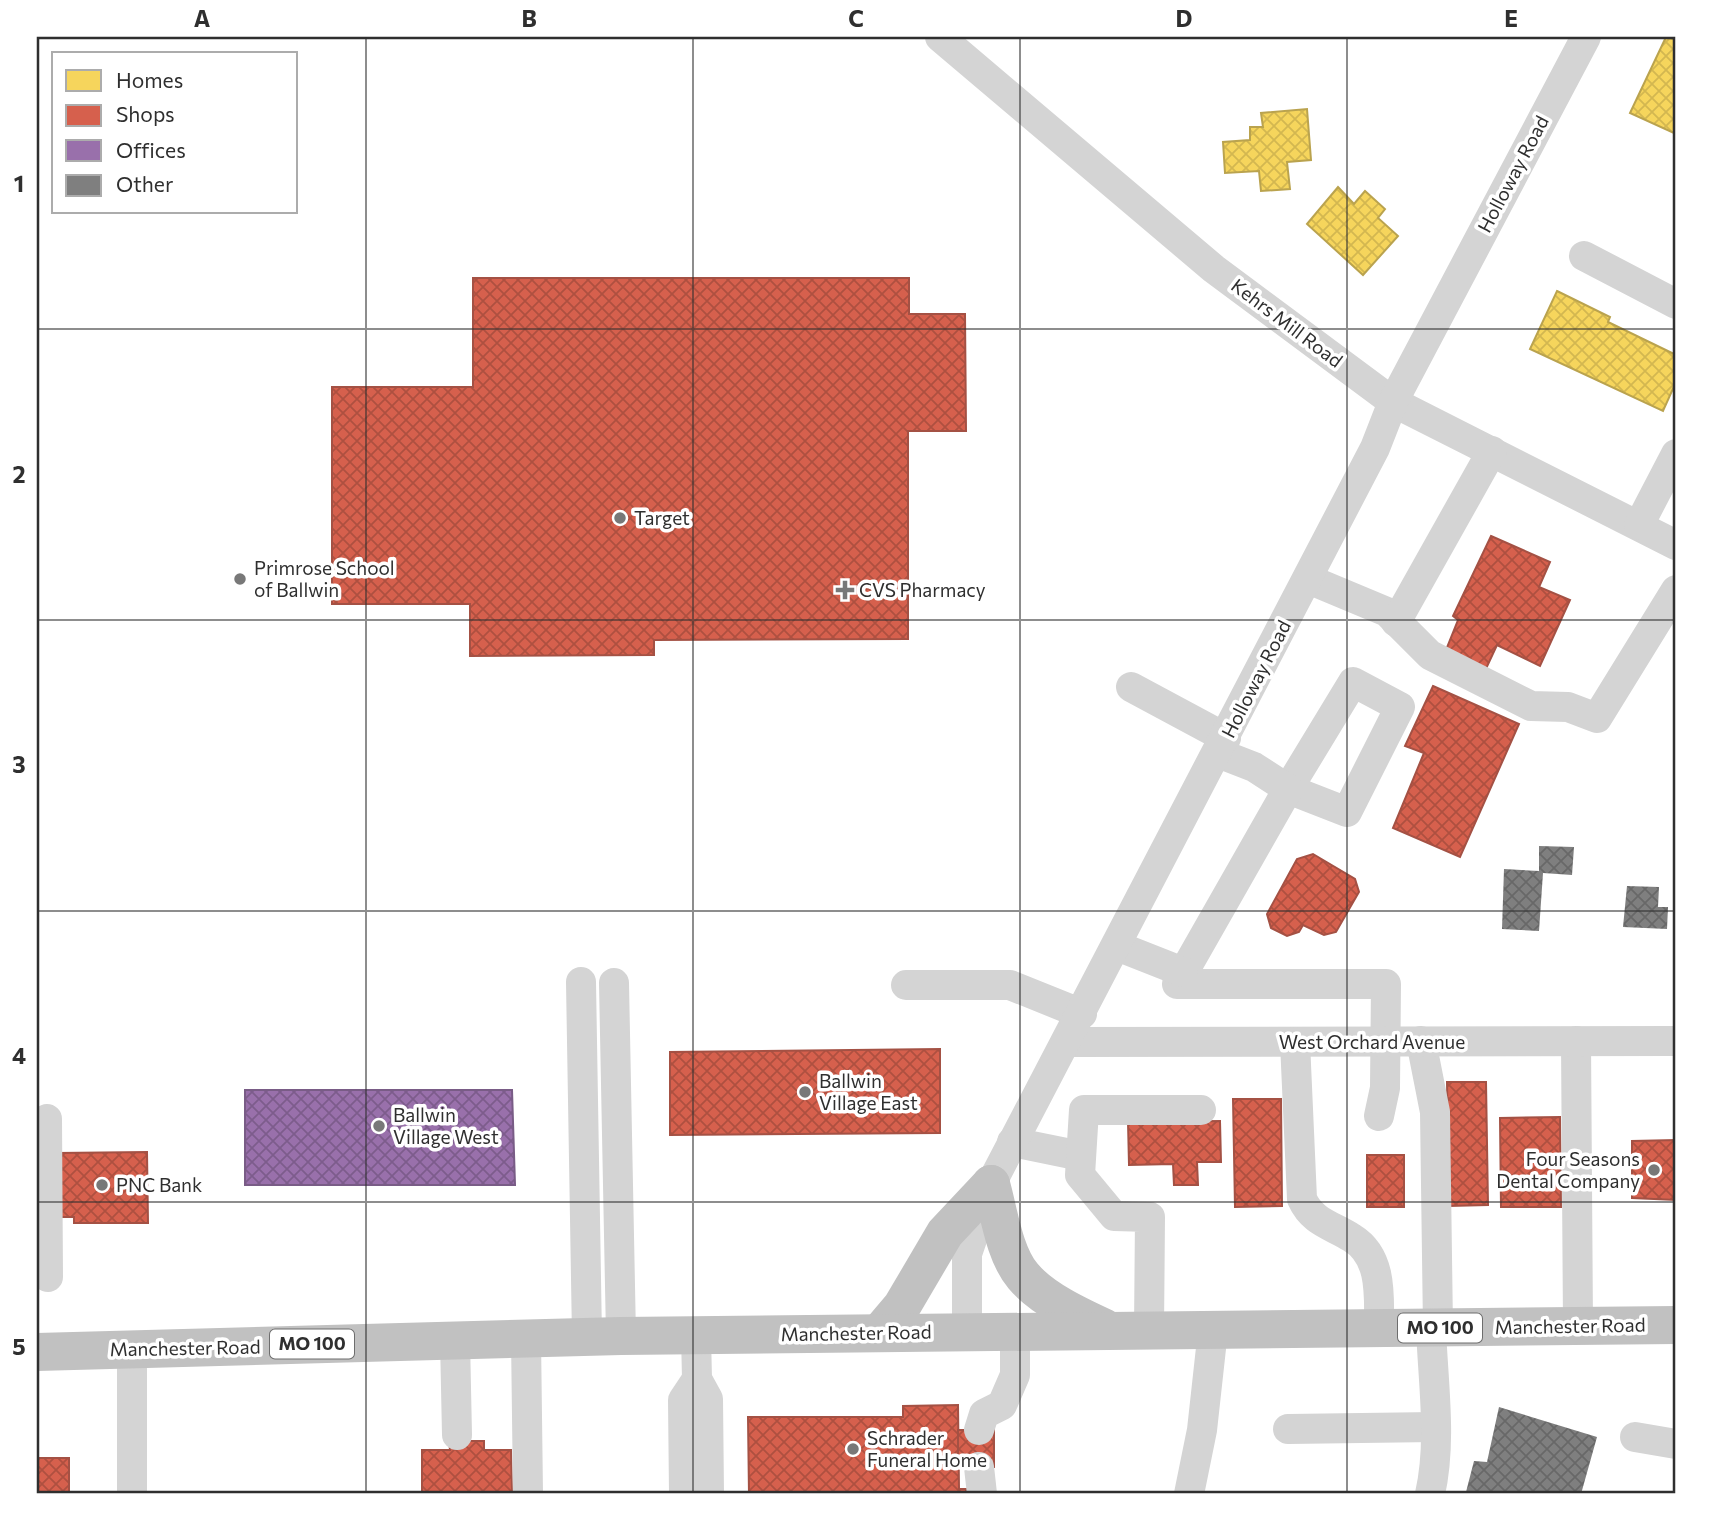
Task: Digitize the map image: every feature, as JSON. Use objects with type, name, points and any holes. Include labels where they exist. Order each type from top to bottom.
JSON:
[{"type":"highway","points":[[991,1185],[1010,1250],[1023,1276],[1069,1312],[1110,1330]]},
{"type":"highway","points":[[880,1332],[902,1306],[946,1233],[991,1185]]},
{"type":"highway","name":"Manchester Road","points":[[37,1352],[604,1336],[880,1332],[1578,1326],[1673,1329]]},
{"type":"street","name":"Holloway Road","points":[[967,1332],[967,1254],[991,1185],[1375,449],[1393,402],[1586,37]]},
{"type":"street","name":"Kehrs Mill Road","points":[[950,40],[1214,269],[1393,402],[1676,545]]},
{"type":"street","points":[[1584,256],[1676,304]]},
{"type":"street","points":[[1396,621],[1492,452]]},
{"type":"street","points":[[1639,525],[1676,454]]},
{"type":"street","points":[[1308,579],[1387,612],[1430,655],[1531,706],[1568,707],[1597,718],[1676,590]]},
{"type":"street","points":[[1131,687],[1288,789],[1177,984],[1386,984],[1385,1088],[1380,1115]]},
{"type":"street","points":[[1117,946],[1183,972]]},
{"type":"street","points":[[581,982],[604,1336]]},
{"type":"street","points":[[604,1336],[614,983]]},
{"type":"street","points":[[906,985],[1010,985],[1082,1014]]},
{"type":"street","points":[[1421,1041],[1435,1112],[1436,1469],[1430,1494]]},
{"type":"street","points":[[1576,1041],[1578,1326]]},
{"type":"street","name":"West Orchard Avenue","points":[[1067,1042],[1676,1041]]},
{"type":"street","points":[[1295,1042],[1302,1199],[1308,1212],[1324,1225],[1353,1238],[1364,1248],[1379,1284],[1379,1328]]},
{"type":"street","points":[[1149,1330],[1150,1217],[1114,1216],[1080,1175],[1084,1110],[1201,1110]]},
{"type":"street","points":[[47,1119],[48,1277]]},
{"type":"street","points":[[1012,1142],[1081,1156]]},
{"type":"street","points":[[1189,1494],[1202,1430],[1213,1330]]},
{"type":"street","points":[[979,1430],[984,1414],[1002,1405],[1015,1375],[1015,1331]]},
{"type":"street","points":[[696,1335],[697,1379],[708,1399],[709,1494]]},
{"type":"street","points":[[526,1338],[528,1494]]},
{"type":"street","points":[[455,1340],[457,1435]]},
{"type":"street","points":[[132,1349],[132,1494]]},
{"type":"street","points":[[684,1494],[683,1400],[697,1379]]},
{"type":"street","points":[[1288,1429],[1435,1427]]},
{"type":"street","points":[[1635,1437],[1676,1444]]},
{"type":"building: Homes","points":[[1666,37],[1676,40],[1676,134],[1630,113]]},
{"type":"building: Homes","points":[[1307,109],[1311,160],[1287,162],[1290,189],[1261,191],[1259,171],[1225,173],[1223,142],[1250,140],[1250,127],[1263,127],[1261,113]]},
{"type":"building: Homes","points":[[1338,187],[1354,204],[1365,191],[1385,209],[1378,218],[1398,236],[1363,275],[1307,224]]},
{"type":"building: Homes","points":[[1557,291],[1610,317],[1608,322],[1676,355],[1676,382],[1663,411],[1530,349]]},
{"type":"building: Shops","name":"Target","points":[[473,278],[909,278],[909,314],[965,314],[966,431],[908,431],[908,639],[654,640],[654,655],[470,656],[470,604],[332,604],[332,387],[473,387]]},
{"type":"building: Shops","points":[[1491,536],[1550,562],[1539,587],[1570,600],[1540,666],[1497,645],[1484,673],[1444,655],[1458,620],[1453,616]]},
{"type":"building: Shops","points":[[1433,686],[1519,724],[1460,857],[1393,828],[1424,753],[1405,746]]},
{"type":"building: Shops","points":[[1313,854],[1355,879],[1359,892],[1336,932],[1324,935],[1303,925],[1299,932],[1287,936],[1271,928],[1267,914],[1297,859]]},
{"type":"building: Shops","name":"Ballwin Village East","points":[[940,1049],[940,1133],[670,1135],[670,1052]]},
{"type":"building: Shops","points":[[1447,1082],[1486,1082],[1488,1205],[1449,1206]]},
{"type":"building: Shops","points":[[1233,1099],[1281,1099],[1282,1206],[1235,1207]]},
{"type":"building: Shops","points":[[1560,1117],[1561,1207],[1501,1207],[1500,1118]]},
{"type":"building: Shops","points":[[1220,1121],[1221,1162],[1197,1162],[1198,1185],[1174,1185],[1173,1164],[1129,1165],[1128,1122]]},
{"type":"building: Shops","name":"Four Seasons Dental Company","points":[[1676,1140],[1676,1200],[1632,1198],[1632,1141]]},
{"type":"building: Shops","name":"PNC Bank","points":[[147,1152],[148,1223],[74,1223],[74,1217],[57,1217],[57,1153]]},
{"type":"building: Shops","points":[[1367,1155],[1404,1155],[1404,1207],[1367,1207]]},
{"type":"building: Shops","name":"Schrader Funeral Home","points":[[958,1405],[959,1489],[966,1489],[966,1494],[749,1494],[748,1417],[903,1417],[903,1406]]},
{"type":"building: Shops","points":[[958,1430],[994,1430],[994,1467],[958,1468]]},
{"type":"building: Shops","points":[[449,1441],[484,1441],[484,1450],[511,1450],[512,1494],[422,1494],[422,1450],[450,1450]]},
{"type":"building: Shops","points":[[37,1458],[69,1458],[69,1494],[37,1494]]},
{"type":"building: Offices","name":"Ballwin Village West","points":[[245,1090],[512,1090],[515,1185],[245,1185]]},
{"type":"building: Other","points":[[1539,846],[1574,847],[1572,875],[1543,873],[1539,931],[1502,929],[1504,869],[1539,871]]},
{"type":"building: Other","points":[[1627,886],[1659,887],[1658,907],[1668,907],[1667,929],[1623,927]]},
{"type":"building: Other","points":[[1499,1407],[1597,1437],[1581,1494],[1466,1492],[1474,1461],[1487,1462]]},
{"type":"place","name":"Target","points":[[620,518]]},
{"type":"place","name":"Primrose School of Ballwin","points":[[240,579]]},
{"type":"place","name":"CVS Pharmacy","points":[[845,590]]},
{"type":"place","name":"Ballwin Village East","points":[[805,1092]]},
{"type":"place","name":"Ballwin Village West","points":[[379,1126]]},
{"type":"place","name":"Four Seasons Dental Company","points":[[1654,1170]]},
{"type":"place","name":"PNC Bank","points":[[102,1185]]},
{"type":"place","name":"Schrader Funeral Home","points":[[853,1449]]}]
